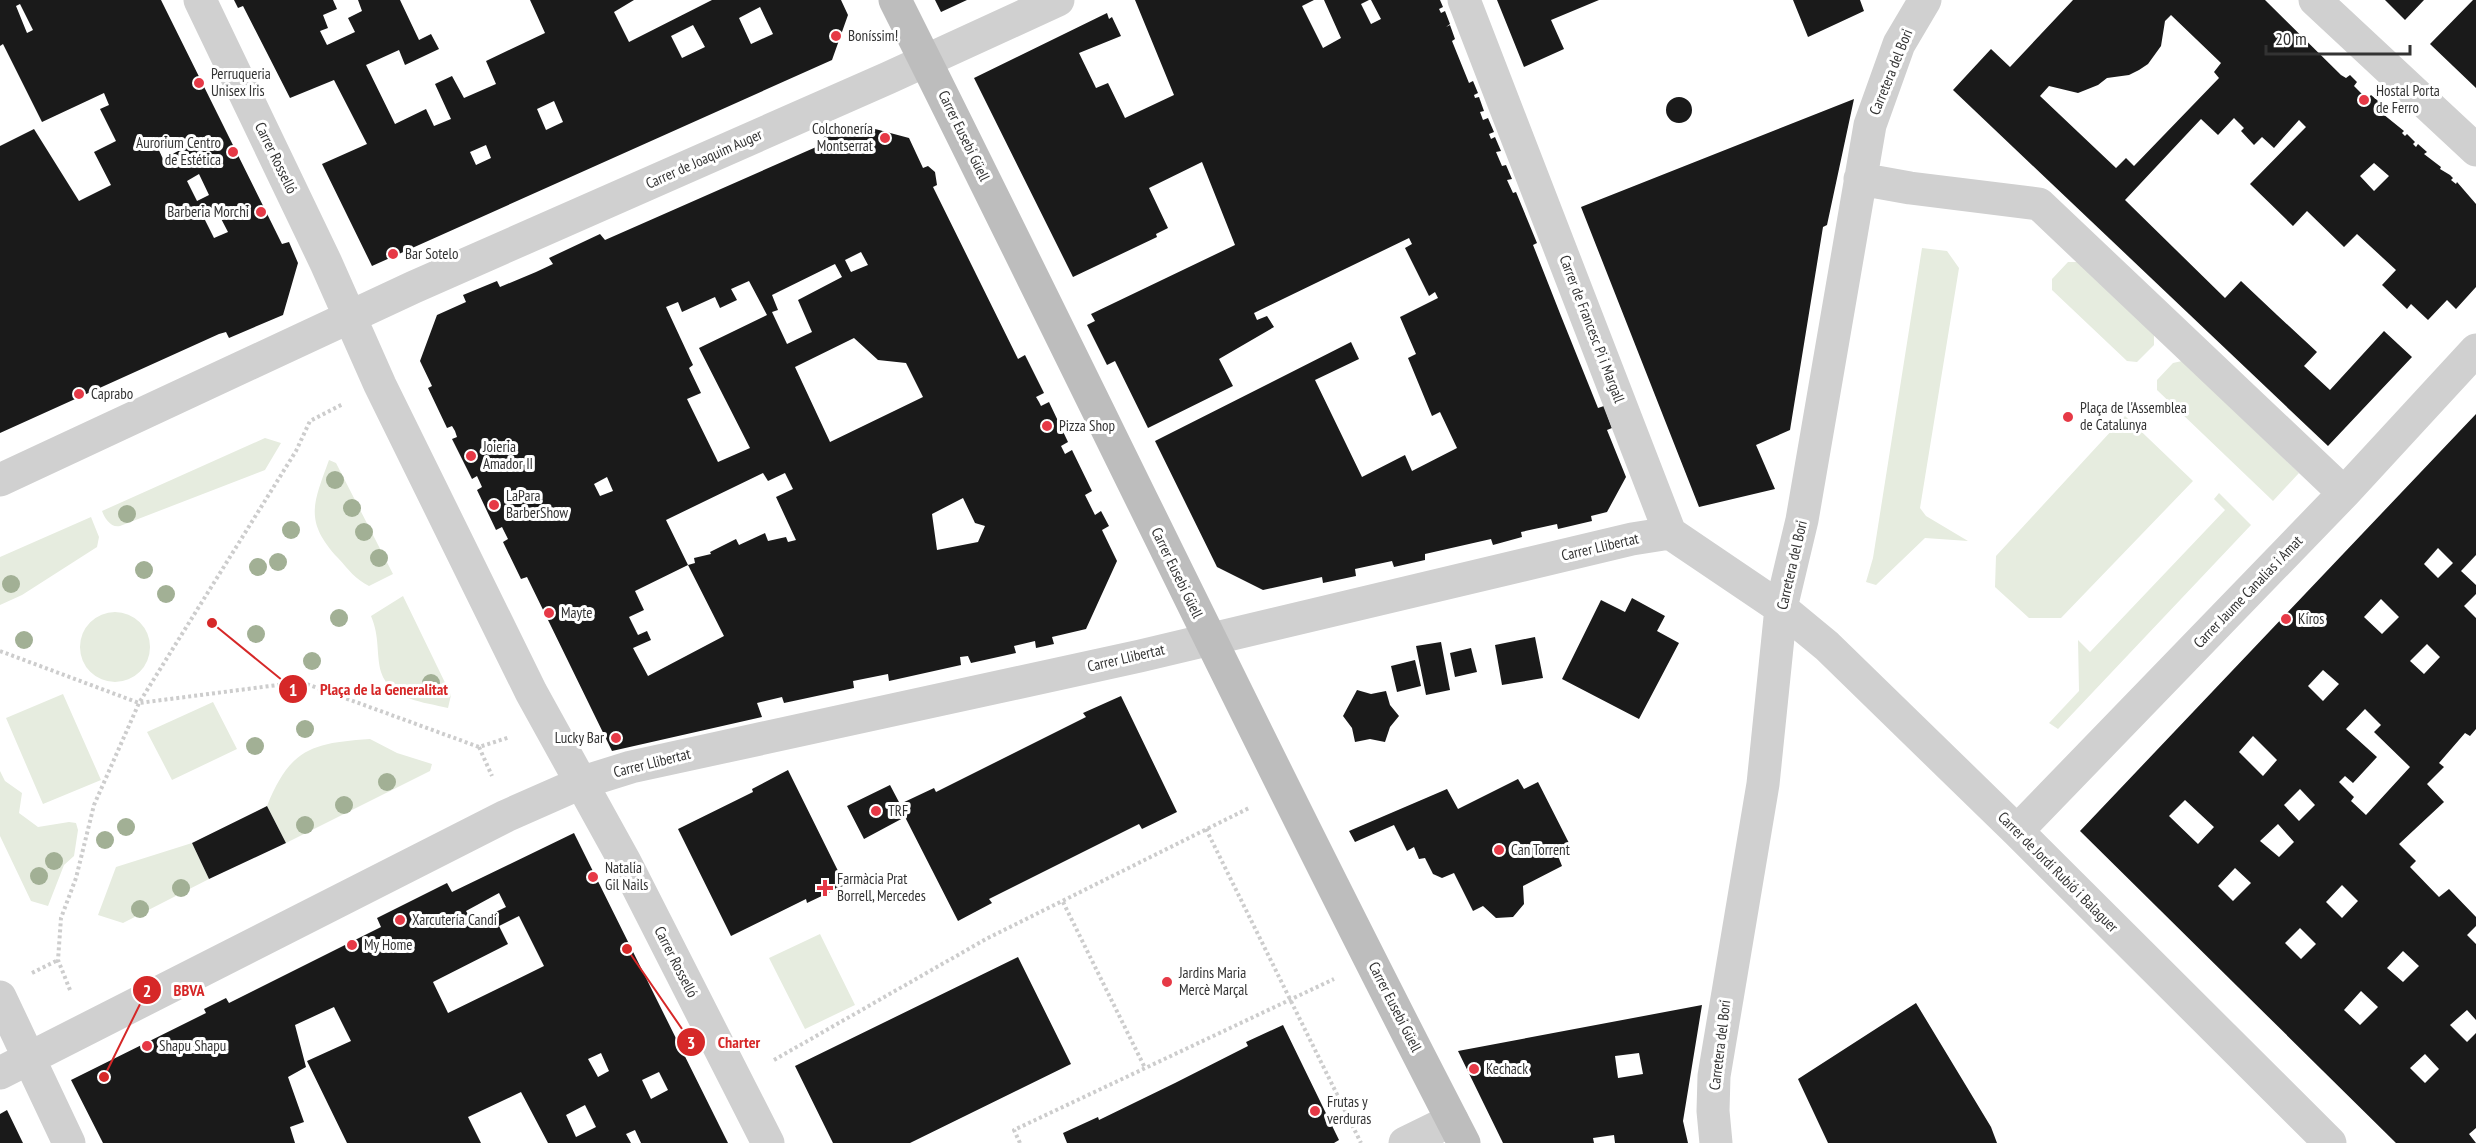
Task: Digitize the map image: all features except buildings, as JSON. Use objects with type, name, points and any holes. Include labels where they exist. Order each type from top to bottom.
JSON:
[{"type":"street","name":"Carrer Rosselló","points":[[200,0],[380,385],[546,718],[583,782],[768,1143]]},
{"type":"street","name":"Carrer Eusebi Güell","points":[[896,0],[1209,639],[1458,1132]]},
{"type":"street","name":"Carrer de Joaquim Auger","points":[[0,480],[350,317],[1058,0]]},
{"type":"street","name":"Carrer de Francesc Pi i Margall","points":[[1464,0],[1670,532]]},
{"type":"street","name":"Carretera del Bori","points":[[1716,1143],[1713,1111],[1714,1076],[1763,784],[1781,608],[1802,520],[1870,125],[1899,44],[1925,0]]},
{"type":"street","points":[[2315,0],[2476,150]]},
{"type":"street","points":[[1860,179],[1910,188],[2039,204],[2344,493]]},
{"type":"street","name":"Carrer Jaume Canalias i Amat","points":[[2017,831],[2344,493],[2476,350]]},
{"type":"street","points":[[1670,532],[1781,608]]},
{"type":"street","name":"Carrer Llibertat","points":[[28,1058],[506,816],[583,782],[631,767],[1209,639],[1670,532]]},
{"type":"street","name":"Carrer de Jordi Rubió i Balaguer","points":[[1781,608],[1827,646],[2017,831],[2330,1143]]},
{"type":"street","points":[[0,997],[69,1143]]},
{"type":"street","points":[[0,1073],[28,1058]]},
{"type":"street","points":[[1405,1143],[1458,1132]]},
{"type":"path","points":[[70,991],[58,960],[61,918],[76,878],[94,805],[139,703],[296,451],[310,421]]},
{"type":"path","points":[[0,651],[139,703],[301,682],[479,747],[517,734],[546,718]]},
{"type":"path","points":[[735,1079],[789,1053],[986,939],[1252,806]]},
{"type":"path","points":[[1206,829],[1361,1143]]},
{"type":"path","points":[[1063,902],[1145,1068]]},
{"type":"path","points":[[1020,1143],[1014,1130],[1337,978]]},
{"type":"shaded area","points":[[1922,248],[1947,251],[1959,268],[1920,508],[1926,516],[1968,541],[1925,538],[1876,585],[1866,582],[1873,558]]},
{"type":"shaded area","points":[[2068,262],[2078,262],[2154,334],[2154,345],[2137,362],[2127,361],[2052,290],[2052,279]]},
{"type":"shaded area","points":[[2182,361],[2299,473],[2273,501],[2157,390],[2157,380],[2173,363]]},
{"type":"shaded area","points":[[2125,416],[2193,481],[2061,618],[2029,618],[1995,587],[1996,556]]},
{"type":"shaded area","points":[[265,438],[281,443],[265,470],[120,526],[111,524],[103,514],[102,511]]},
{"type":"shaded area","points":[[329,460],[336,463],[393,574],[369,586],[356,577],[327,545],[316,522],[316,501]]},
{"type":"shaded area","points":[[2219,493],[2251,525],[2058,729],[2049,723],[2079,691],[2078,640],[2090,652],[2225,510],[2214,499]]},
{"type":"shaded area","points":[[91,517],[99,537],[97,547],[22,595],[0,605],[0,557]]},
{"type":"shaded area","points":[[403,596],[451,695],[448,708],[400,694],[385,681],[381,672],[376,631],[371,616]]},
{"type":"shaded area","points":[[115,612],[128,615],[140,622],[147,634],[150,647],[147,660],[140,672],[128,679],[115,682],[102,679],[90,672],[83,660],[80,647],[83,634],[90,622],[102,615]]},
{"type":"shaded area","points":[[63,694],[101,780],[43,804],[6,718]]},
{"type":"shaded area","points":[[213,702],[237,749],[172,780],[147,732]]},
{"type":"shaded area","points":[[370,739],[397,753],[432,764],[430,771],[286,843],[267,806],[284,772],[294,761],[318,747],[332,743]]},
{"type":"shaded area","points":[[0,771],[5,781],[22,793],[19,813],[38,827],[76,823],[78,830],[74,856],[64,865],[48,906],[31,901],[0,836]]},
{"type":"shaded area","points":[[192,843],[209,879],[123,923],[98,915],[116,867]]},
{"type":"shaded area","points":[[820,934],[855,1005],[805,1029],[769,958]]},
{"type":"place","name":"Boníssim!","points":[[836,36]]},
{"type":"place","name":"Perruqueria Unisex Iris","points":[[199,83]]},
{"type":"place","name":"Hostal Porta de Ferro","points":[[2364,100]]},
{"type":"place","name":"Colchonería Montserrat","points":[[885,138]]},
{"type":"place","name":"Aurorium Centro de Estética","points":[[233,152]]},
{"type":"place","name":"Barberia Morchi","points":[[261,212]]},
{"type":"place","name":"Bar Sotelo","points":[[393,254]]},
{"type":"place","name":"Caprabo","points":[[79,394]]},
{"type":"place","name":"Plaça de l'Assemblea de Catalunya","points":[[2068,417]]},
{"type":"place","name":"Pizza Shop","points":[[1047,426]]},
{"type":"place","name":"Joieria Amador II","points":[[471,456]]},
{"type":"place","name":"LaPara BarberShow","points":[[494,505]]},
{"type":"place","name":"Mayte","points":[[549,613]]},
{"type":"place","name":"Kiros","points":[[2286,619]]},
{"type":"place","name":"Plaça de la Generalitat","points":[[212,623]]},
{"type":"place","name":"Lucky Bar","points":[[616,738]]},
{"type":"place","name":"TRF","points":[[876,811]]},
{"type":"place","name":"Can Torrent","points":[[1499,850]]},
{"type":"place","name":"Natalia Gil Nails","points":[[593,877]]},
{"type":"place","name":"Farmàcia Prat Borrell, Mercedes","points":[[825,888]]},
{"type":"place","name":"Xarcutería Candi","points":[[400,920]]},
{"type":"place","name":"My Home","points":[[352,945]]},
{"type":"place","name":"Charter","points":[[627,949]]},
{"type":"place","name":"Jardins Maria Mercè Marçal","points":[[1167,982]]},
{"type":"place","name":"Shapu Shapu","points":[[147,1046]]},
{"type":"place","name":"Kechack","points":[[1474,1069]]},
{"type":"place","name":"BBVA","points":[[104,1077]]},
{"type":"place","name":"Frutas y verduras","points":[[1315,1111]]}]
